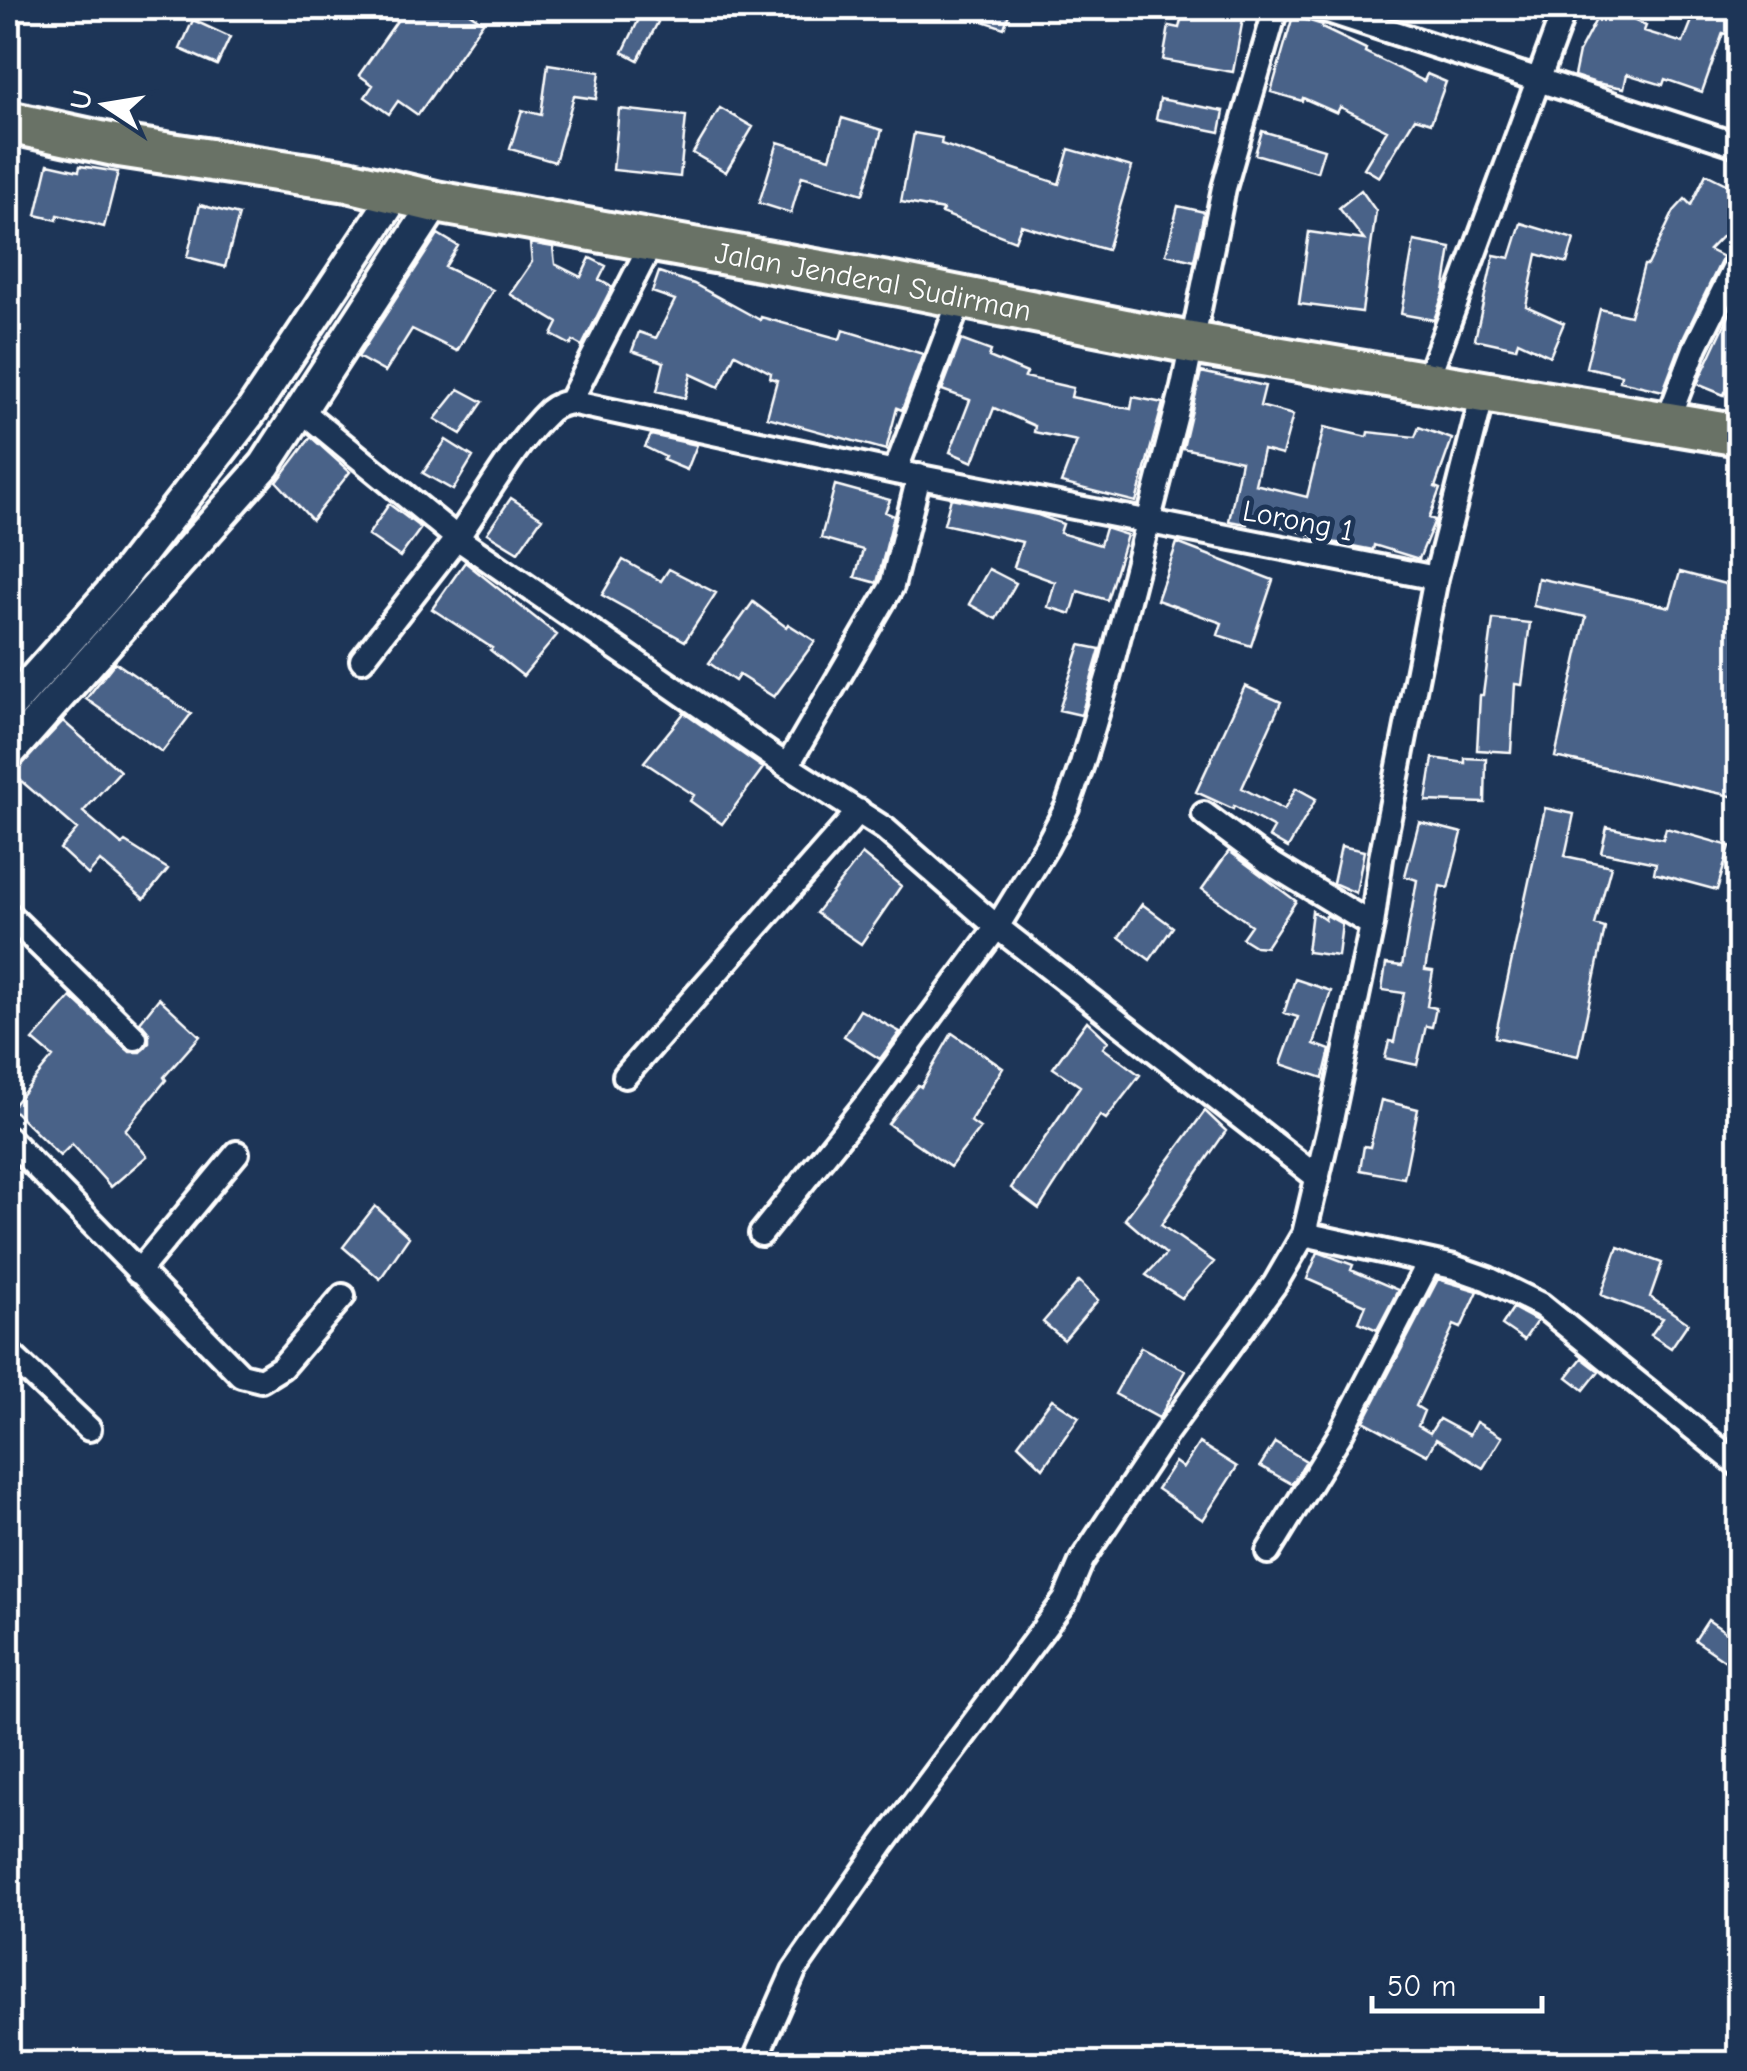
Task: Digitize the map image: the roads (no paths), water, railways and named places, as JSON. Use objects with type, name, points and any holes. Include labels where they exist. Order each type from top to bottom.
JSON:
[{"type":"highway","name":"Jalan Jenderal Sudirman","points":[[8,122],[120,146],[348,181],[436,202],[1191,343],[1740,435]]},
{"type":"street","points":[[761,1234],[865,1105],[996,928],[1067,807],[1109,674],[1191,343],[1224,188],[1276,8]]},
{"type":"street","points":[[1319,8],[1740,146]]},
{"type":"street","points":[[1426,383],[1565,8]]},
{"type":"street","points":[[8,708],[112,591],[241,425],[397,192]]},
{"type":"street","points":[[8,754],[264,465],[436,202]]},
{"type":"street","points":[[362,660],[458,538],[531,432],[548,412],[570,402],[652,242]]},
{"type":"street","points":[[1668,422],[1696,346],[1740,257]]},
{"type":"street","points":[[894,472],[960,298]]},
{"type":"street","points":[[752,2064],[794,1971],[883,1844],[1065,1600],[1082,1560],[1167,1432],[1275,1284],[1304,1234],[1372,925],[1381,858],[1436,578],[1483,393]]},
{"type":"street","name":"Lorong 1","points":[[570,402],[894,472],[1436,578]]},
{"type":"street","points":[[301,410],[458,538],[885,829],[996,928],[1318,1178]]},
{"type":"street","points":[[788,766],[892,586],[919,476]]},
{"type":"street","points":[[625,1076],[860,811]]},
{"type":"street","points":[[1204,814],[1266,860],[1372,925]]},
{"type":"street","points":[[8,914],[135,1038]]},
{"type":"street","points":[[8,1138],[241,1375],[260,1380],[282,1366],[343,1296]]},
{"type":"street","points":[[138,1272],[238,1153]]},
{"type":"street","points":[[1304,1234],[1488,1278],[1540,1305],[1740,1466]]},
{"type":"street","points":[[1268,1552],[1341,1433],[1430,1262]]},
{"type":"street","points":[[8,1352],[89,1430]]}]
